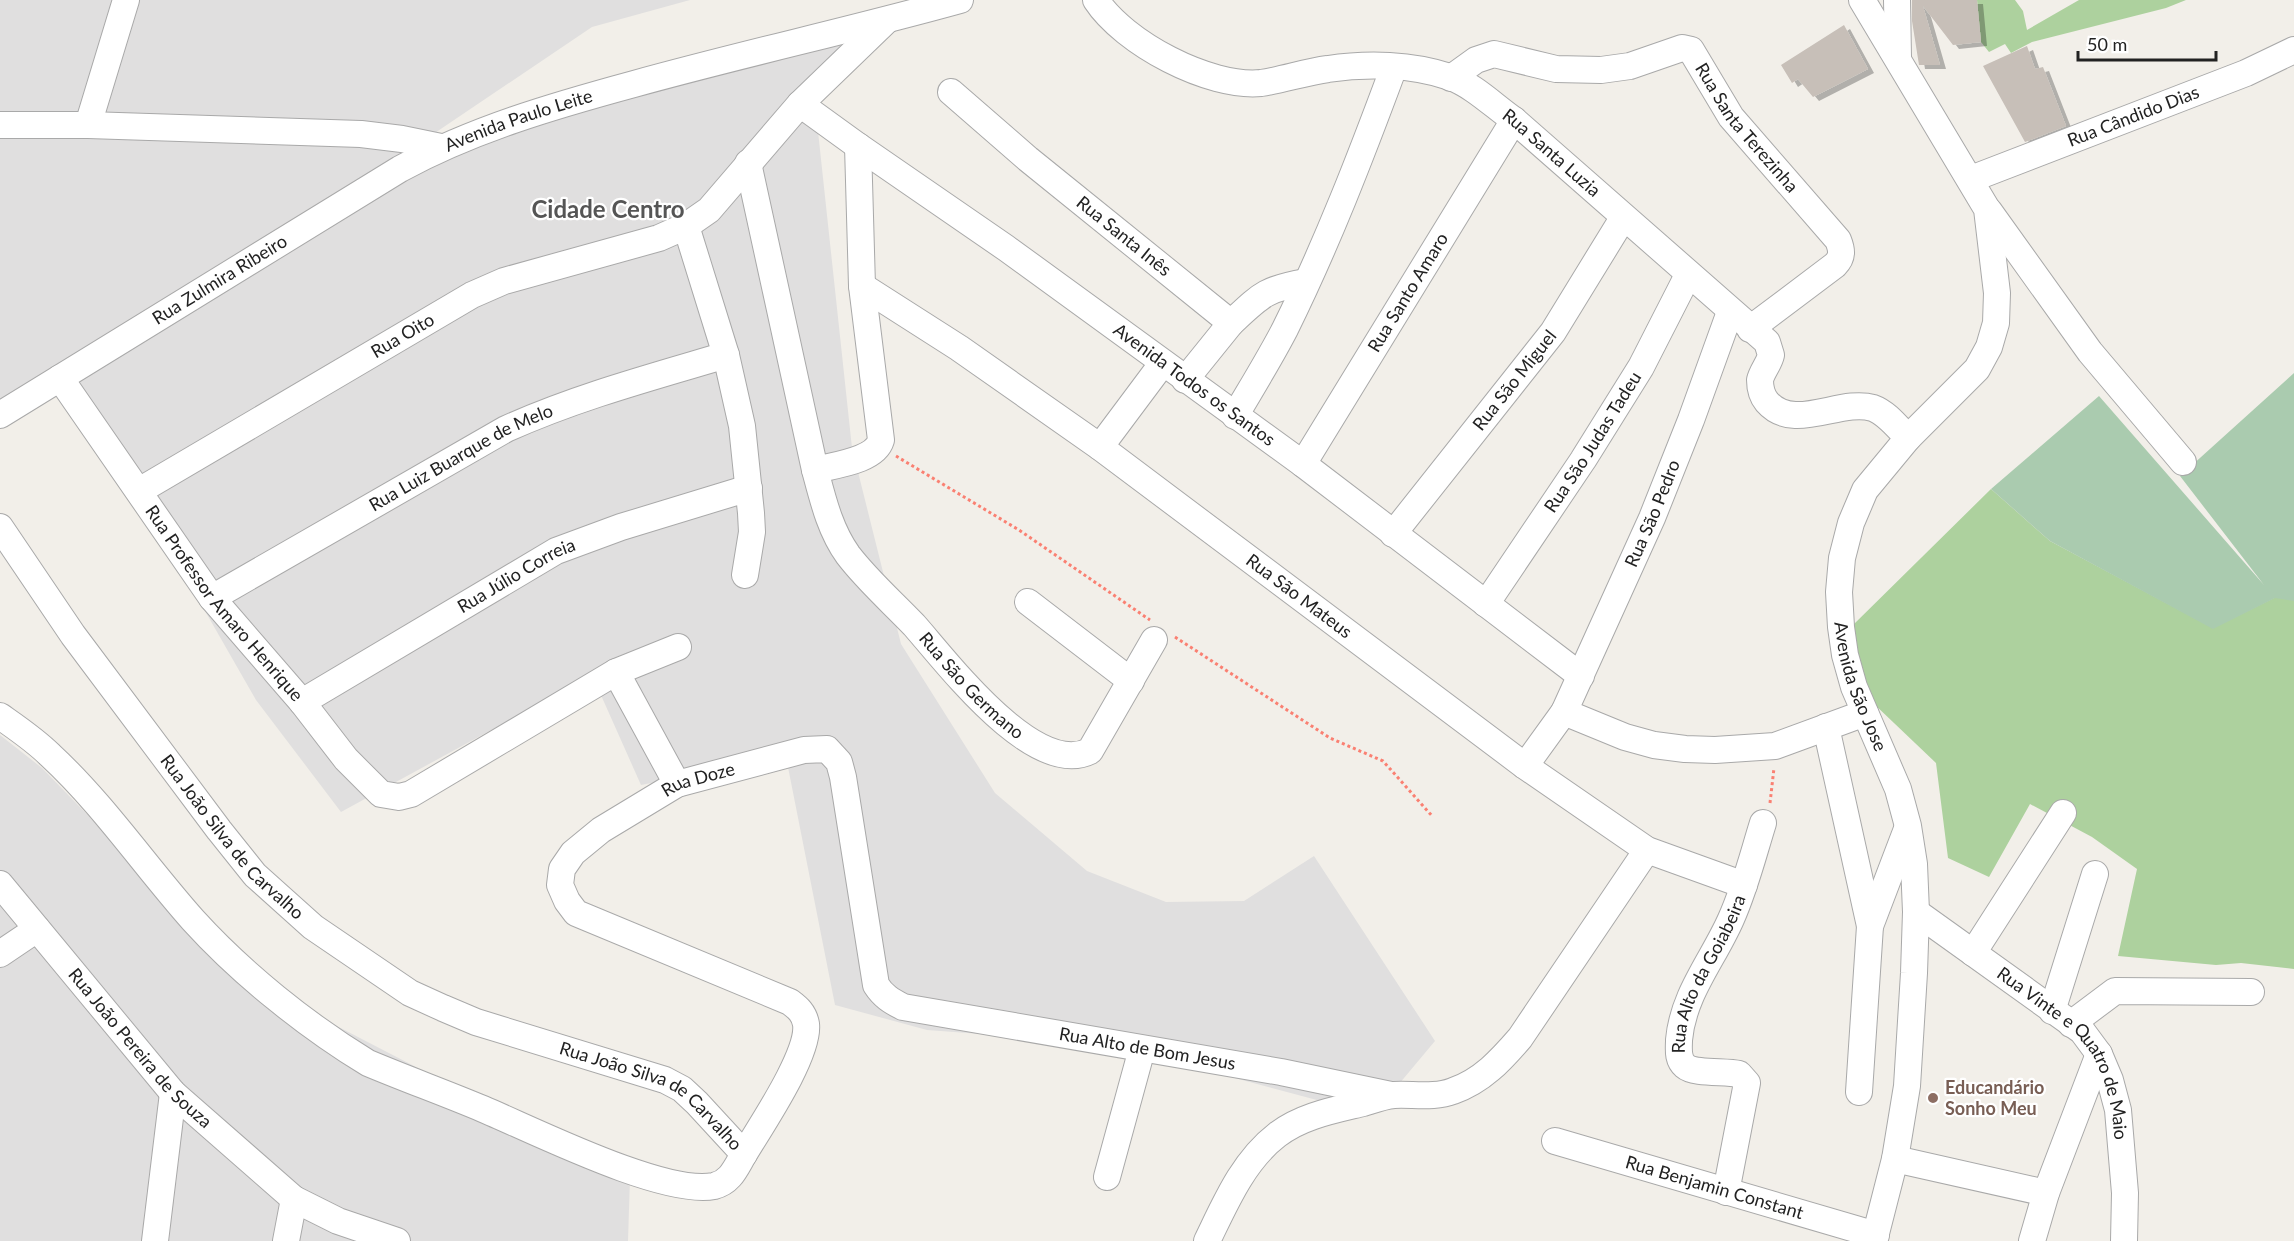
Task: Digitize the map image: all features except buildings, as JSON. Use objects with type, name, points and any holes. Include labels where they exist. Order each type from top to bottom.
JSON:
[{"type":"street","points":[[88,125],[126,0]]},
{"type":"street","name":"Avenida Paulo Leite","points":[[0,125],[88,125],[361,134],[441,147],[521,116],[881,11],[960,0]]},
{"type":"street","name":"Rua Santa Luzia","points":[[1096,0],[1103,11],[1120,28],[1143,45],[1174,61],[1222,80],[1261,83],[1328,69],[1364,66],[1424,71],[1451,78],[1514,120],[1730,312],[1767,342],[1771,350],[1770,360],[1762,375],[1760,387],[1766,401],[1776,410],[1793,415],[1855,407],[1872,408],[1881,412],[1908,438]]},
{"type":"street","name":"Avenida São Jose","points":[[1862,0],[1987,209],[1997,293],[1996,323],[1989,347],[1971,376],[1908,438],[1865,490],[1851,523],[1842,558],[1839,592],[1841,627],[1848,666],[1865,713],[1898,789],[1908,826],[1914,864],[1916,912],[1907,1086],[1895,1159],[1875,1238]]},
{"type":"street","points":[[1897,0],[1898,58]]},
{"type":"street","name":"Rua Oito","points":[[139,491],[472,295],[504,281],[659,238],[686,226],[709,210],[881,11]]},
{"type":"street","name":"Rua Santa Terezinha","points":[[1451,78],[1476,60],[1494,54],[1556,69],[1601,69],[1630,66],[1682,48],[1691,50],[1731,117],[1838,240],[1842,248],[1839,260],[1750,329]]},
{"type":"street","name":"Rua Cândido Dias","points":[[1971,179],[2246,73],[2294,50]]},
{"type":"street","points":[[1235,416],[1284,329],[1306,282],[1360,158],[1394,67]]},
{"type":"street","name":"Rua Santa Inês","points":[[951,92],[1028,159],[1231,323]]},
{"type":"street","name":"Avenida Todos os Santos","points":[[800,104],[1006,248],[1162,364],[1303,464],[1581,676]]},
{"type":"street","name":"Rua Santo Amaro","points":[[1303,464],[1514,120]]},
{"type":"street","points":[[748,163],[815,470],[869,455],[879,446],[881,440],[862,286],[858,146]]},
{"type":"street","name":"Rua Zulmira Ribeiro","points":[[0,415],[400,169],[441,147]]},
{"type":"street","points":[[1987,209],[2090,352],[2183,462]]},
{"type":"street","name":"Rua São Miguel","points":[[1393,534],[1553,332],[1623,218]]},
{"type":"street","points":[[686,226],[726,355],[739,407],[752,532],[745,575]]},
{"type":"street","name":"Rua São Judas Tadeu","points":[[1485,604],[1583,460],[1641,367],[1688,275]]},
{"type":"street","points":[[1185,380],[1231,323],[1263,294],[1272,289],[1306,282]]},
{"type":"street","name":"Rua São Mateus","points":[[862,286],[959,348],[1100,447],[1525,766],[1647,850],[1744,885]]},
{"type":"street","name":"Rua São Pedro","points":[[1564,712],[1652,519],[1730,312]]},
{"type":"street","name":"Rua Luiz Buarque de Melo","points":[[212,598],[506,429],[544,412],[597,394],[726,355]]},
{"type":"street","points":[[1100,447],[1162,364]]},
{"type":"street","name":"Rua Professor Amaro Henrique","points":[[60,378],[212,598],[302,702],[346,759],[381,794],[399,797],[411,794],[615,672]]},
{"type":"street","name":"Rua São Germano","points":[[815,470],[826,511],[836,536],[848,555],[930,643],[980,702],[1018,733],[1060,755],[1082,755],[1090,751],[1154,640]]},
{"type":"street","name":"Rua Júlio Correia","points":[[302,702],[556,551],[621,527],[749,488]]},
{"type":"street","name":"Rua João Silva de Carvalho","points":[[0,526],[73,634],[219,830],[255,875],[299,915],[410,993],[443,1008],[476,1022],[665,1080],[682,1089],[744,1154],[725,1182],[706,1187],[682,1185],[632,1172],[368,1063],[340,1046],[258,983],[194,921],[73,778],[50,755],[0,716]]},
{"type":"street","points":[[1028,602],[1131,681]]},
{"type":"street","points":[[677,784],[615,672],[678,647]]},
{"type":"street","points":[[1525,766],[1564,712],[1624,737],[1685,750],[1775,746],[1865,713]]},
{"type":"street","points":[[1826,727],[1870,926],[1859,1092]]},
{"type":"street","name":"Rua Doze","points":[[744,1154],[782,1090],[802,1048],[806,1025],[803,1015],[790,1002],[576,914],[560,885],[562,869],[573,852],[601,830],[677,784],[804,750],[827,749],[839,762],[843,777],[876,985],[882,995],[903,1007]]},
{"type":"street","points":[[1973,953],[2063,813]]},
{"type":"street","name":"Rua Alto da Goiabeira","points":[[1726,1192],[1747,1083],[1738,1074],[1693,1070],[1686,1067],[1679,1057],[1678,1050],[1684,1010],[1693,988],[1731,919],[1763,823]]},
{"type":"street","points":[[1870,926],[1908,826]]},
{"type":"street","points":[[1206,1241],[1245,1169],[1277,1134],[1298,1122],[1323,1113],[1391,1095],[1423,1096],[1450,1092],[1473,1082],[1499,1062],[1520,1038],[1647,850]]},
{"type":"street","points":[[2062,1017],[2095,874]]},
{"type":"street","name":"Rua João Pereira de Souza","points":[[0,884],[173,1094],[294,1198],[338,1221],[397,1241]]},
{"type":"street","name":"Rua Vinte e Quatro de Maio","points":[[1916,912],[2082,1031],[2099,1054],[2110,1080],[2118,1110],[2125,1193],[2124,1241]]},
{"type":"street","points":[[0,954],[37,929]]},
{"type":"street","points":[[2062,1017],[2115,991],[2251,992]]},
{"type":"street","name":"Rua Alto de Bom Jesus","points":[[903,1007],[1337,1082],[1391,1095]]},
{"type":"street","points":[[1107,1176],[1142,1049]]},
{"type":"street","points":[[2032,1241],[2046,1193],[2099,1054]]},
{"type":"street","points":[[155,1241],[173,1094]]},
{"type":"street","name":"Rua Benjamin Constant","points":[[1555,1141],[1875,1238]]},
{"type":"street","points":[[1895,1159],[2046,1193]]},
{"type":"street","points":[[286,1241],[294,1198]]},
{"type":"path","points":[[1763,823],[1770,801],[1775,746]]},
{"type":"shaded area","points":[[0,0],[690,0],[592,27],[420,143],[856,26],[814,94],[852,448],[901,644],[995,793],[1087,871],[1166,902],[1244,901],[1314,856],[1435,1041],[1373,1115],[1104,1043],[927,1030],[835,1005],[786,757],[641,785],[592,675],[341,812],[256,700],[193,590],[52,367],[0,401]]},
{"type":"shaded area","points":[[0,735],[42,768],[248,980],[630,1178],[628,1241],[0,1241]]},
{"type":"green space","points":[[1977,0],[2015,0],[2023,11],[2027,30],[2079,0],[2186,0],[2166,8],[2032,42],[2011,53],[2005,44],[1989,52],[1981,42]]},
{"type":"green space","points":[[2294,373],[2294,601],[2275,598],[2213,629],[2050,541],[1991,489],[2099,396],[2264,585],[2180,476]]},
{"type":"green space","points":[[1991,489],[2050,541],[2213,628],[2294,588],[2294,969],[2241,963],[2216,965],[2118,956],[2137,869],[2092,837],[2030,804],[1989,877],[1948,858],[1936,763],[1852,683],[1852,626]]},
{"type":"place","name":"Educandário Sonho Meu","points":[[1933,1098]]},
{"type":"district","name":"Cidade Centro","points":[[608,210]]}]
